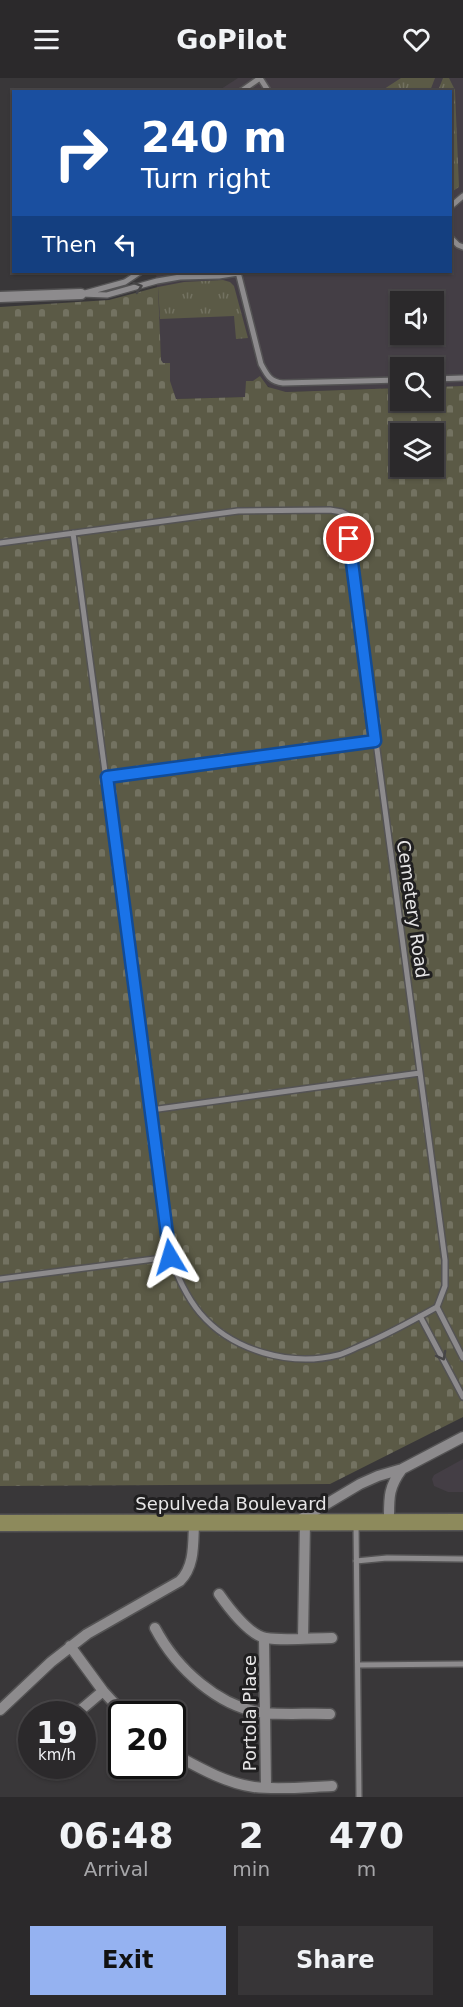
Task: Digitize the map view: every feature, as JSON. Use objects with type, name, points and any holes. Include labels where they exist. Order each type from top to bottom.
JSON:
[{"type":"main road","name":"Sepulveda Boulevard","points":[[0,1523],[463,1521]]},
{"type":"street","points":[[0,297],[81,294]]},
{"type":"street","points":[[303,1638],[300,1522],[360,1484],[402,1469],[463,1437]]},
{"type":"street","points":[[389,1521],[389,1493],[392,1482],[402,1469]]},
{"type":"street","points":[[0,1710],[70,1646],[180,1581],[189,1570],[194,1523]]},
{"type":"street","points":[[219,1594],[231,1611],[264,1638],[332,1638]]},
{"type":"street","points":[[155,1628],[172,1655],[199,1682],[243,1708],[265,1713],[330,1714]]},
{"type":"street","name":"Portola Place","points":[[264,1638],[266,1787]]},
{"type":"street","points":[[70,1646],[112,1701]]},
{"type":"street","points":[[91,1701],[103,1691]]},
{"type":"street","points":[[186,1760],[232,1781],[253,1786],[332,1786]]},
{"type":"lane","points":[[243,90],[260,78]]},
{"type":"lane","points":[[81,294],[125,282],[138,273]]},
{"type":"lane","points":[[81,294],[108,295],[157,280],[233,273]]},
{"type":"lane","points":[[238,273],[261,364],[271,380],[283,383],[390,380]]},
{"type":"lane","points":[[444,379],[463,378]]},
{"type":"lane","name":"Cemetery Road","points":[[73,533],[238,512],[330,510],[348,515],[349,539],[375,741],[445,1260],[445,1286],[437,1307]]},
{"type":"lane","points":[[0,543],[73,533],[170,1257],[183,1289],[202,1314],[225,1334],[251,1348],[274,1356],[305,1359],[339,1355],[384,1336],[437,1307],[463,1358]]},
{"type":"lane","points":[[107,777],[375,741]]},
{"type":"lane","points":[[151,1110],[420,1073]]},
{"type":"lane","points":[[0,1279],[170,1257]]},
{"type":"lane","points":[[420,1316],[463,1397]]},
{"type":"lane","points":[[356,1522],[359,1797]]},
{"type":"lane","points":[[356,1561],[387,1558],[463,1559]]},
{"type":"lane","points":[[358,1665],[463,1664]]},
{"type":"shaded area","points":[[238,78],[463,78],[463,386],[444,387],[444,357],[390,357],[390,388],[286,392],[272,389],[265,384],[246,397],[176,399],[161,361],[156,273],[452,273],[452,90],[220,90]]},
{"type":"shaded area","points":[[463,1459],[463,1492],[448,1492],[434,1486],[432,1479],[434,1475]]},
{"type":"green space","points":[[401,78],[435,78],[430,90],[383,90]]},
{"type":"green space","points":[[443,78],[449,78],[455,90],[459,187],[452,192],[452,90],[438,90]]},
{"type":"green space","points":[[223,280],[234,286],[248,338],[236,339],[234,316],[160,319],[158,287],[184,282]]},
{"type":"green space","points":[[158,287],[161,360],[163,363],[170,363],[170,381],[176,399],[245,397],[246,381],[253,381],[260,376],[268,387],[286,392],[390,388],[390,411],[444,411],[444,387],[463,386],[463,1417],[330,1484],[0,1486],[0,307],[109,300]]},
{"type":"route","points":[[170,1257],[107,777],[375,741],[349,539]]}]
